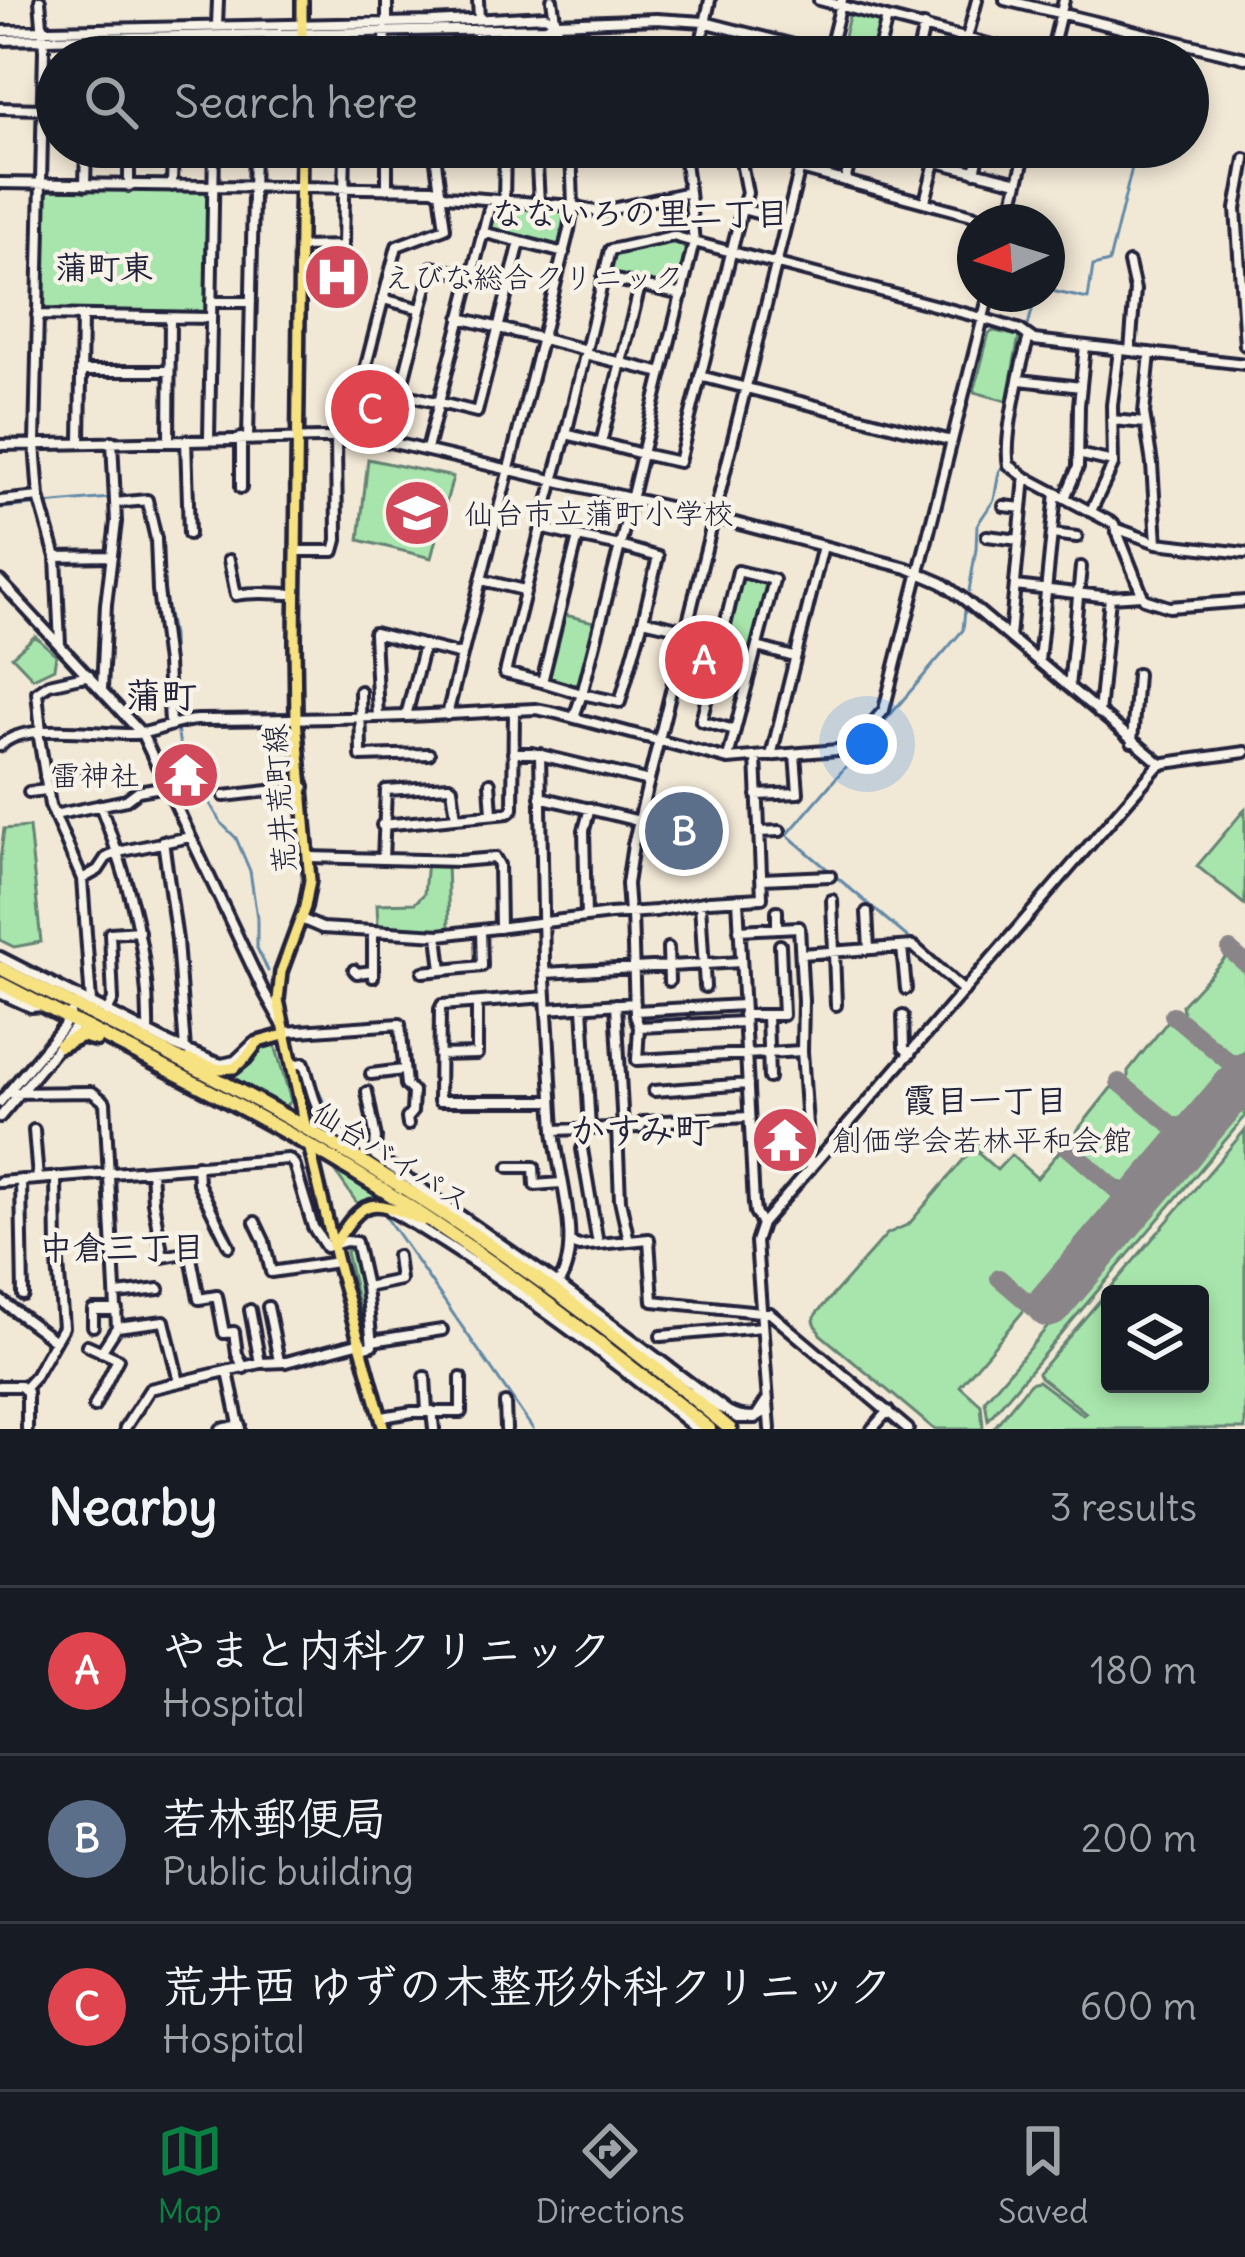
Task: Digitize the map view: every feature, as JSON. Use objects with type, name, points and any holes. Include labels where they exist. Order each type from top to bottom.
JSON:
[{"type":"highway","name":"仙台バイパス","points":[[0,968],[79,1012],[152,1039],[306,1130],[378,1163],[555,1292],[730,1429]]},
{"type":"highway","name":"仙台バイパス","points":[[0,983],[43,1006],[79,1012],[120,1046],[195,1084],[196,1091],[248,1120],[264,1121],[309,1145],[444,1230],[569,1319],[710,1429]]},
{"type":"highway","points":[[62,1045],[81,1035],[120,1046]]},
{"type":"main road","points":[[302,0],[302,36]]},
{"type":"main road","name":"荒井荒町線","points":[[300,168],[296,719],[310,886],[278,1000],[333,1246],[365,1344],[383,1423]]},
{"type":"main road","points":[[152,1039],[194,1061],[227,1069],[241,1064],[258,1042],[283,1030]]},
{"type":"main road","points":[[333,1246],[358,1211],[380,1204],[444,1230]]},
{"type":"street","points":[[40,0],[43,34]]},
{"type":"street","points":[[217,25],[218,0]]},
{"type":"street","points":[[386,36],[387,0]]},
{"type":"street","points":[[478,0],[478,36]]},
{"type":"street","points":[[552,0],[559,36]]},
{"type":"street","points":[[702,36],[710,0]]},
{"type":"street","points":[[819,0],[963,36]]},
{"type":"street","points":[[967,36],[977,0]]},
{"type":"street","points":[[1005,0],[1153,36]]},
{"type":"street","points":[[1055,36],[1064,0]]},
{"type":"street","points":[[833,36],[841,3]]},
{"type":"street","points":[[882,36],[887,18]]},
{"type":"street","points":[[226,36],[386,26],[546,28],[557,22],[656,19],[704,22],[755,36]]},
{"type":"street","points":[[0,35],[217,25],[302,29]]},
{"type":"street","points":[[922,36],[924,26]]},
{"type":"street","points":[[43,34],[158,36]]},
{"type":"street","points":[[1209,49],[1245,58]]},
{"type":"street","points":[[0,108],[36,105]]},
{"type":"street","points":[[1245,159],[1236,209],[1245,345]]},
{"type":"street","points":[[41,168],[35,444],[41,503],[56,557],[61,645]]},
{"type":"street","points":[[86,168],[86,185]]},
{"type":"street","points":[[129,168],[129,186]]},
{"type":"street","points":[[172,168],[172,186]]},
{"type":"street","points":[[209,439],[213,168]]},
{"type":"street","points":[[242,488],[253,168]]},
{"type":"street","points":[[300,247],[344,246],[344,168]]},
{"type":"street","points":[[387,168],[387,190]]},
{"type":"street","points":[[348,435],[397,246],[445,228],[437,168]]},
{"type":"street","points":[[504,201],[505,168]]},
{"type":"street","points":[[537,168],[539,203]]},
{"type":"street","points":[[447,716],[563,253],[573,206],[572,168]]},
{"type":"street","points":[[574,718],[694,242],[686,168]]},
{"type":"street","points":[[566,434],[679,462],[747,193],[742,168]]},
{"type":"street","points":[[845,181],[848,168]]},
{"type":"street","points":[[925,201],[934,168]]},
{"type":"street","points":[[959,168],[1018,182]]},
{"type":"street","points":[[975,172],[976,168]]},
{"type":"street","points":[[1012,204],[1022,168]]},
{"type":"street","points":[[802,1052],[637,1060],[628,868],[800,170],[957,210]]},
{"type":"street","points":[[0,183],[433,189],[446,196],[599,212],[689,192]]},
{"type":"street","points":[[427,449],[491,200]]},
{"type":"street","points":[[742,209],[787,221]]},
{"type":"street","points":[[482,232],[563,253]]},
{"type":"street","points":[[555,474],[610,250],[673,236],[983,318],[1026,335],[1245,364]]},
{"type":"street","points":[[361,384],[477,412],[520,242]]},
{"type":"street","points":[[1091,512],[1113,462],[1112,420],[1135,290],[1129,262]]},
{"type":"street","points":[[400,393],[432,267],[472,276]]},
{"type":"street","points":[[603,277],[682,296]]},
{"type":"street","points":[[602,443],[640,286]]},
{"type":"street","points":[[383,299],[422,309]]},
{"type":"street","points":[[211,302],[251,302]]},
{"type":"street","points":[[0,746],[21,733],[39,731],[142,734],[185,721],[447,716],[536,709],[728,759],[850,749],[884,710],[984,312]]},
{"type":"street","points":[[37,315],[210,318]]},
{"type":"street","points":[[80,441],[82,317]]},
{"type":"street","points":[[169,440],[170,318]]},
{"type":"street","points":[[460,318],[658,372]]},
{"type":"street","points":[[1026,335],[1006,454],[1009,465],[1118,529],[1157,543],[1245,553]]},
{"type":"street","points":[[1039,663],[1052,534],[1060,495],[1076,476],[1085,346]]},
{"type":"street","points":[[1150,353],[1145,423],[1157,543]]},
{"type":"street","points":[[81,371],[169,371]]},
{"type":"street","points":[[700,376],[952,441]]},
{"type":"street","points":[[1020,380],[1081,387]]},
{"type":"street","points":[[1112,420],[1145,423]]},
{"type":"street","points":[[296,551],[334,551],[336,435]]},
{"type":"street","points":[[0,445],[336,435],[394,441],[919,572],[951,590],[1161,764]]},
{"type":"street","points":[[186,440],[189,534]]},
{"type":"street","points":[[102,689],[115,499],[112,441]]},
{"type":"street","points":[[1078,454],[1113,462]]},
{"type":"street","points":[[1010,639],[1025,477]]},
{"type":"street","points":[[541,528],[658,556],[620,703],[505,673],[524,590],[552,487]]},
{"type":"street","points":[[115,499],[147,500],[151,510],[171,724]]},
{"type":"street","points":[[0,501],[41,503]]},
{"type":"street","points":[[1004,506],[1022,508]]},
{"type":"street","points":[[1118,529],[1144,599],[1169,607],[1245,602]]},
{"type":"street","points":[[1052,534],[1077,537]]},
{"type":"street","points":[[987,536],[1019,540]]},
{"type":"street","points":[[542,682],[578,537]]},
{"type":"street","points":[[771,756],[823,546]]},
{"type":"street","points":[[56,557],[112,556]]},
{"type":"street","points":[[229,560],[236,595],[258,590],[295,595]]},
{"type":"street","points":[[1069,688],[1081,567]]},
{"type":"street","points":[[728,759],[774,580],[738,571],[701,721],[735,730]]},
{"type":"street","points":[[482,580],[524,590]]},
{"type":"street","points":[[0,581],[142,734],[283,1030],[400,1024],[403,1070],[413,1092],[408,1125]]},
{"type":"street","points":[[1015,586],[1110,597],[1142,595]]},
{"type":"street","points":[[1099,715],[1110,597]]},
{"type":"street","points":[[643,620],[722,638]]},
{"type":"street","points":[[378,717],[374,633],[462,655]]},
{"type":"street","points":[[406,716],[424,645]]},
{"type":"street","points":[[757,647],[794,658]]},
{"type":"street","points":[[1132,742],[1137,674]]},
{"type":"street","points":[[14,1093],[62,1045],[79,1012],[82,879],[47,790],[37,692],[49,684],[89,675]]},
{"type":"street","points":[[360,691],[361,756],[429,754]]},
{"type":"street","points":[[382,825],[513,809],[514,710]]},
{"type":"street","points":[[770,1429],[756,1242],[762,1224],[907,1051],[1161,764],[1245,752]]},
{"type":"street","points":[[513,753],[540,754],[649,781]]},
{"type":"street","points":[[540,754],[552,1101],[571,1243],[567,1271],[558,1284]]},
{"type":"street","points":[[757,795],[798,793],[795,754]]},
{"type":"street","points":[[301,919],[322,928],[438,934],[762,898],[755,757]]},
{"type":"street","points":[[45,777],[76,773]]},
{"type":"street","points":[[489,783],[492,814]]},
{"type":"street","points":[[54,814],[126,800],[138,791],[167,786]]},
{"type":"street","points":[[382,859],[386,790],[449,786],[456,817]]},
{"type":"street","points":[[224,796],[304,787]]},
{"type":"street","points":[[29,792],[47,790]]},
{"type":"street","points":[[540,796],[639,821]]},
{"type":"street","points":[[100,805],[142,939],[152,1039]]},
{"type":"street","points":[[586,916],[584,830],[590,808]]},
{"type":"street","points":[[759,832],[780,831]]},
{"type":"street","points":[[82,879],[118,852],[190,837]]},
{"type":"street","points":[[163,841],[177,940],[185,1051]]},
{"type":"street","points":[[309,857],[495,858],[500,928]]},
{"type":"street","points":[[761,879],[790,873],[830,876]]},
{"type":"street","points":[[738,899],[755,1212],[762,1224]]},
{"type":"street","points":[[832,900],[836,1005]]},
{"type":"street","points":[[700,903],[705,988]]},
{"type":"street","points":[[777,911],[777,928]]},
{"type":"street","points":[[867,912],[869,949]]},
{"type":"street","points":[[739,930],[799,927],[811,1170]]},
{"type":"street","points":[[107,1012],[113,1000],[110,933],[139,931]]},
{"type":"street","points":[[423,972],[482,966],[481,931]]},
{"type":"street","points":[[354,970],[373,974],[374,932]]},
{"type":"street","points":[[438,934],[442,970]]},
{"type":"street","points":[[547,1009],[616,1004],[783,1015],[780,945]]},
{"type":"street","points":[[801,953],[913,946],[964,991]]},
{"type":"street","points":[[902,947],[906,989]]},
{"type":"street","points":[[668,948],[669,980]]},
{"type":"street","points":[[0,957],[79,1012],[107,1012],[152,1039],[212,1061],[226,1064],[258,1042]]},
{"type":"street","points":[[545,973],[741,962]]},
{"type":"street","points":[[0,993],[32,1007],[43,1006]]},
{"type":"street","points":[[546,997],[442,1005],[439,1101],[552,1101]]},
{"type":"street","points":[[440,1055],[477,1054],[477,1002]]},
{"type":"street","points":[[616,1004],[620,1200],[629,1241]]},
{"type":"street","points":[[583,1007],[590,1129]]},
{"type":"street","points":[[1,1108],[79,1012]]},
{"type":"street","points":[[639,1027],[743,1014]]},
{"type":"street","points":[[767,1015],[769,1078]]},
{"type":"street","points":[[903,1016],[907,1051]]},
{"type":"street","points":[[292,1065],[304,1063],[316,1107],[340,1134],[558,1284],[737,1418],[755,1418],[769,1397]]},
{"type":"street","points":[[370,1074],[403,1070]]},
{"type":"street","points":[[654,1091],[748,1084]]},
{"type":"street","points":[[14,1093],[92,1092],[105,1102],[117,1327],[100,1352]]},
{"type":"street","points":[[367,1092],[378,1163]]},
{"type":"street","points":[[554,1130],[749,1117]]},
{"type":"street","points":[[34,1130],[38,1179]]},
{"type":"street","points":[[582,1149],[598,1244]]},
{"type":"street","points":[[0,1182],[288,1159],[294,1164],[313,1227],[326,1247],[356,1242],[366,1287],[365,1344]]},
{"type":"street","points":[[197,1165],[198,1183],[229,1246]]},
{"type":"street","points":[[509,1167],[535,1167],[535,1186],[561,1183]]},
{"type":"street","points":[[151,1170],[163,1257],[190,1252],[199,1299],[218,1296],[224,1333],[234,1332],[244,1368]]},
{"type":"street","points":[[24,1389],[63,1327],[56,1177]]},
{"type":"street","points":[[21,1180],[23,1295]]},
{"type":"street","points":[[346,1241],[361,1214],[390,1210],[578,1336],[696,1429]]},
{"type":"street","points":[[255,1222],[271,1272],[338,1262]]},
{"type":"street","points":[[571,1243],[650,1239],[653,1301],[770,1312],[908,1429]]},
{"type":"street","points":[[366,1287],[400,1280],[397,1256]]},
{"type":"street","points":[[117,1294],[159,1289]]},
{"type":"street","points":[[0,1300],[55,1341]]},
{"type":"street","points":[[268,1306],[279,1361]]},
{"type":"street","points":[[93,1325],[93,1310],[117,1310]]},
{"type":"street","points":[[250,1310],[260,1364]]},
{"type":"street","points":[[117,1327],[164,1321],[179,1382]]},
{"type":"street","points":[[661,1336],[762,1327]]},
{"type":"street","points":[[125,1428],[151,1389],[442,1330]]},
{"type":"street","points":[[87,1345],[118,1359],[94,1407]]},
{"type":"street","points":[[221,1429],[240,1427],[228,1372]]},
{"type":"street","points":[[425,1377],[434,1429]]},
{"type":"street","points":[[383,1423],[430,1411],[461,1412],[461,1378]]},
{"type":"street","points":[[673,1383],[742,1426],[761,1421],[769,1397]]},
{"type":"street","points":[[0,1386],[20,1386],[27,1392],[27,1429]]},
{"type":"street","points":[[505,1402],[506,1429]]},
{"type":"street","points":[[872,1429],[888,1411]]},
{"type":"green space","points":[[850,12],[881,21],[883,26],[880,36],[844,36]]},
{"type":"green space","points":[[50,190],[210,192],[210,318],[44,313],[44,195]]},
{"type":"green space","points":[[496,202],[562,208],[559,244],[555,247],[491,231]]},
{"type":"green space","points":[[676,242],[687,250],[678,287],[670,290],[610,276],[607,271],[615,255]]},
{"type":"green space","points":[[989,333],[1019,336],[1007,401],[974,392]]},
{"type":"green space","points":[[368,459],[453,477],[431,558],[359,540]]},
{"type":"green space","points":[[745,577],[769,586],[753,652],[724,644]]},
{"type":"green space","points":[[561,614],[594,622],[579,685],[574,688],[545,678]]},
{"type":"green space","points":[[35,636],[56,655],[54,668],[33,678],[12,656]]},
{"type":"green space","points":[[1245,809],[1245,905],[1197,866]]},
{"type":"green space","points":[[29,827],[41,942],[14,947],[0,940],[0,859],[4,829]]},
{"type":"green space","points":[[427,860],[447,861],[449,928],[378,926],[377,904],[415,903],[424,894]]},
{"type":"green space","points":[[1226,957],[1245,969],[1245,1051],[1236,1056],[1228,1055],[1184,1018],[1182,1005]]},
{"type":"green space","points":[[1168,1021],[1178,1024],[1222,1062],[1224,1070],[1187,1119],[1163,1112],[1128,1082],[1128,1071]]},
{"type":"green space","points":[[274,1041],[291,1101],[283,1108],[222,1073],[260,1044]]},
{"type":"green space","points":[[1122,1087],[1170,1133],[1169,1141],[1133,1183],[1109,1178],[1074,1148],[1073,1136],[1111,1088]]},
{"type":"green space","points":[[1245,1096],[1245,1117],[988,1420],[985,1400]]},
{"type":"green space","points":[[1245,1130],[1245,1429],[993,1429],[1030,1383],[1038,1381],[1086,1413],[1038,1373],[1101,1299],[1101,1393],[1209,1393],[1209,1285],[1113,1285]]},
{"type":"green space","points":[[995,1131],[978,1153],[997,1170],[1011,1155],[1037,1178],[1059,1152],[1065,1152],[1111,1191],[1114,1202],[1032,1301],[1001,1275],[997,1279],[1026,1308],[960,1386],[981,1405],[983,1427],[934,1429],[820,1334],[814,1321],[887,1234],[909,1224],[985,1134]]},
{"type":"green space","points":[[333,1168],[385,1199],[359,1206]]},
{"type":"green space","points":[[350,1248],[363,1288],[368,1339],[346,1252]]},
{"type":"waterway","points":[[1067,19],[1134,36]]},
{"type":"waterway","points":[[1209,55],[1245,64]]},
{"type":"waterway","points":[[1065,294],[1088,299],[1093,266],[1109,262],[1132,168]]},
{"type":"waterway","points":[[64,252],[107,252]]},
{"type":"waterway","points":[[1019,362],[1032,312]]},
{"type":"waterway","points":[[969,591],[977,525],[994,500],[1006,460]]},
{"type":"waterway","points":[[119,497],[140,497]]},
{"type":"waterway","points":[[149,497],[162,536],[180,746],[222,824],[236,838],[250,871],[257,948],[268,971]]},
{"type":"waterway","points":[[0,508],[110,498]]},
{"type":"waterway","points":[[912,941],[787,835],[963,630],[965,610]]},
{"type":"waterway","points":[[947,971],[962,984]]},
{"type":"waterway","points":[[310,1067],[326,1106],[370,1146]]},
{"type":"waterway","points":[[386,1217],[533,1429]]},
{"type":"taxiway","points":[[1230,950],[1245,963]]},
{"type":"taxiway","points":[[1173,1015],[1245,1075]]},
{"type":"taxiway","points":[[1119,1082],[1190,1140]]},
{"type":"taxiway","points":[[1065,1145],[1134,1205]]},
{"type":"taxiway","points":[[999,1278],[1041,1314]]},
{"type":"runway","points":[[1049,1305],[1245,1075]]},
{"type":"place","name":"えびな総合クリニック","points":[[337,277]]},
{"type":"place","name":"荒井西 ゆずの木整形外科クリニック","points":[[370,409]]},
{"type":"place","name":"仙台市立蒲町小学校","points":[[417,513]]},
{"type":"place","name":"やまと内科クリニック","points":[[704,660]]},
{"type":"place","name":"雷神社","points":[[186,775]]},
{"type":"place","name":"若林郵便局","points":[[684,831]]},
{"type":"place","name":"創価学会若林平和会館","points":[[785,1140]]},
{"type":"district","name":"なないろの里二丁目","points":[[640,213]]},
{"type":"district","name":"蒲町東","points":[[104,267]]},
{"type":"district","name":"蒲町","points":[[161,695]]},
{"type":"district","name":"霞目一丁目","points":[[985,1100]]},
{"type":"district","name":"かすみ町","points":[[640,1130]]},
{"type":"district","name":"中倉三丁目","points":[[122,1247]]}]
